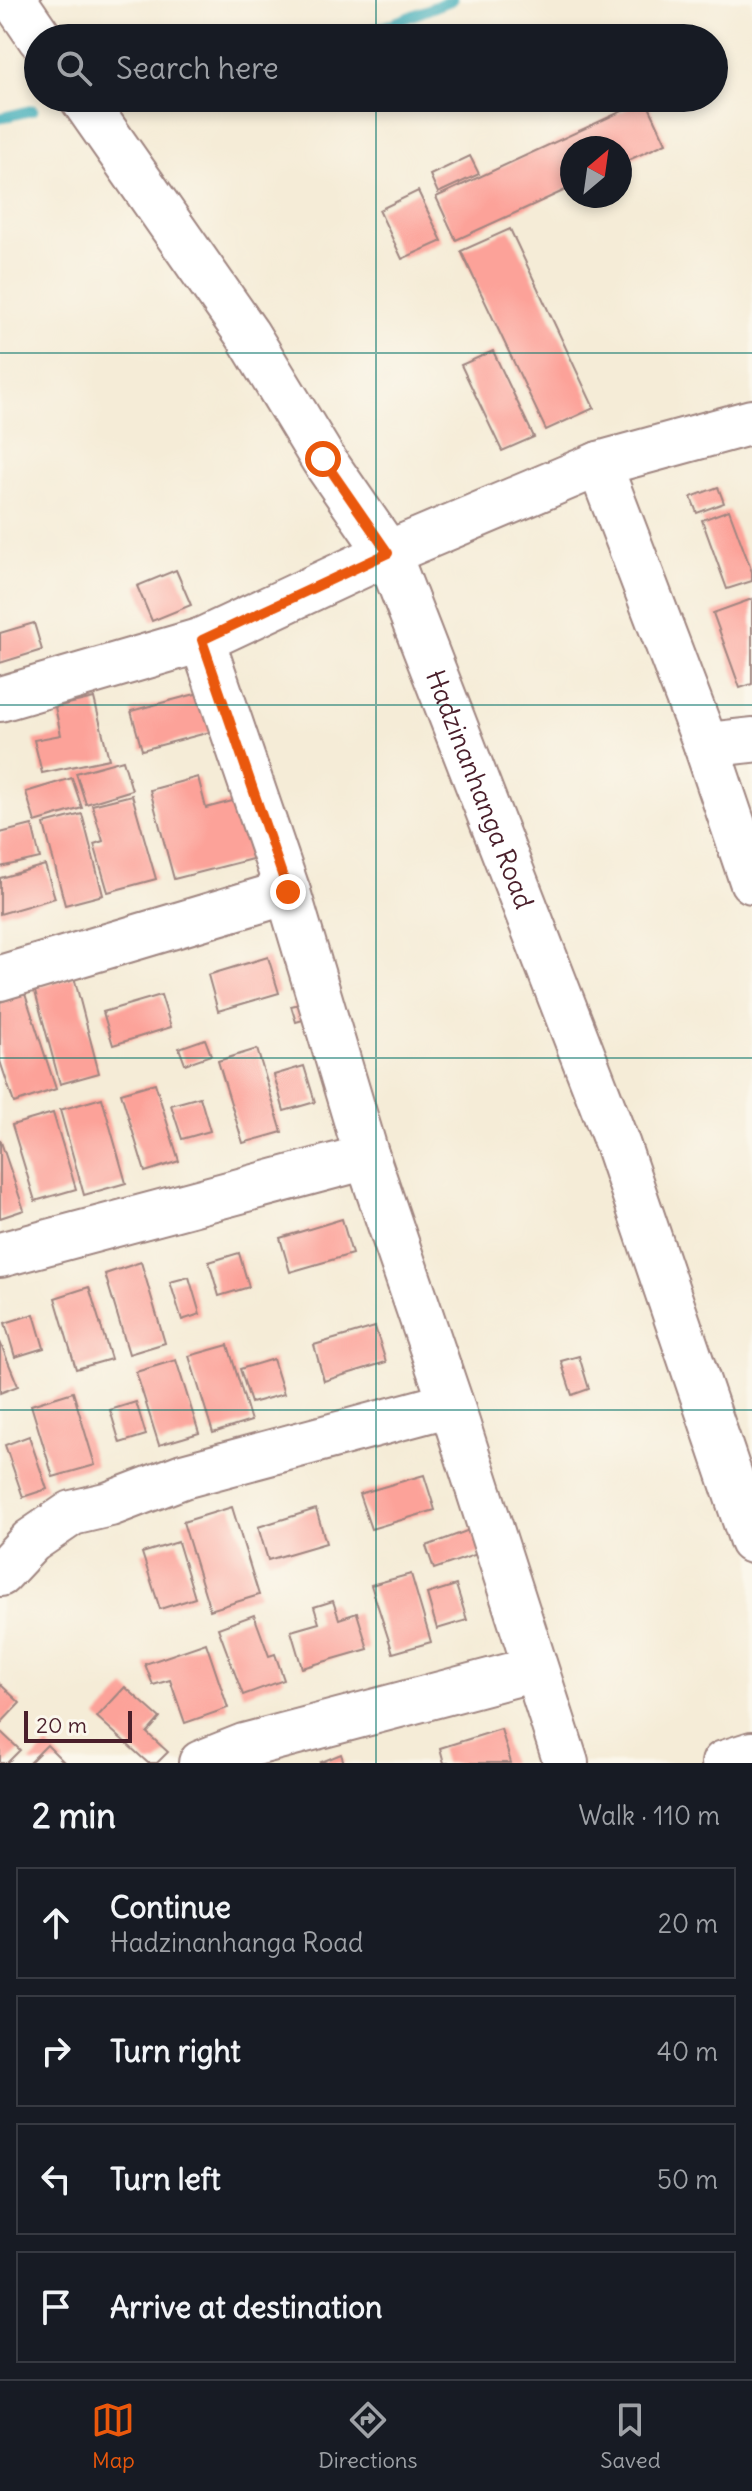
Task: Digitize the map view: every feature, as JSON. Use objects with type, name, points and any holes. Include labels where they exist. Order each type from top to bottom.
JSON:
[{"type":"street","points":[[14,0],[30,24]]},
{"type":"street","name":"Hadzinanhanga Road","points":[[92,112],[247,334],[323,459],[388,553],[618,1146],[752,1541]]},
{"type":"street","points":[[0,699],[202,640],[388,553],[599,464],[752,422]]},
{"type":"street","points":[[599,464],[706,745],[752,881]]},
{"type":"street","points":[[202,640],[288,892],[367,1157],[451,1404],[566,1763]]},
{"type":"street","points":[[706,745],[752,740]]},
{"type":"street","points":[[0,978],[288,892]]},
{"type":"street","points":[[0,1255],[367,1157]]},
{"type":"street","points":[[0,1574],[31,1541],[72,1513],[110,1504],[183,1476],[451,1404]]},
{"type":"street","points":[[201,1763],[244,1746],[535,1669]]},
{"type":"street","points":[[724,1763],[752,1754]]},
{"type":"building","points":[[620,112],[652,112],[666,143],[632,159],[632,136],[568,136]]},
{"type":"building","points":[[560,140],[560,192],[456,240],[436,197]]},
{"type":"building","points":[[470,156],[479,174],[438,193],[430,175]]},
{"type":"building","points":[[418,191],[442,241],[402,259],[379,210]]},
{"type":"building","points":[[510,229],[594,408],[546,430],[461,251]]},
{"type":"building","points":[[493,351],[534,437],[502,451],[461,365]]},
{"type":"building","points":[[718,487],[724,503],[697,513],[691,497]]},
{"type":"building","points":[[729,510],[752,572],[752,581],[727,589],[702,520]]},
{"type":"building","points":[[176,570],[191,605],[152,621],[137,586]]},
{"type":"building","points":[[752,599],[752,684],[740,688],[713,613]]},
{"type":"building","points":[[34,623],[42,650],[0,663],[0,633]]},
{"type":"building","points":[[203,692],[214,731],[142,750],[131,711]]},
{"type":"building","points":[[94,698],[109,759],[42,773],[34,740],[61,735],[55,707]]},
{"type":"building","points":[[123,760],[132,790],[86,804],[76,773]]},
{"type":"building","points":[[198,777],[206,808],[240,799],[256,858],[174,879],[150,790]]},
{"type":"building","points":[[72,778],[82,808],[35,822],[26,792]]},
{"type":"building","points":[[132,795],[156,879],[108,892],[94,844],[103,841],[92,805]]},
{"type":"building","points":[[82,814],[103,895],[65,905],[44,824]]},
{"type":"building","points":[[32,825],[40,858],[0,867],[0,833]]},
{"type":"building","points":[[45,865],[55,898],[0,914],[0,878]]},
{"type":"building","points":[[268,957],[279,993],[218,1011],[208,975]]},
{"type":"building","points":[[74,977],[99,1073],[60,1084],[34,988]]},
{"type":"building","points":[[25,994],[56,1089],[14,1103],[0,1061],[0,1002]]},
{"type":"building","points":[[161,995],[171,1027],[113,1045],[103,1012]]},
{"type":"building","points":[[308,1002],[313,1017],[296,1022],[291,1006]]},
{"type":"building","points":[[205,1039],[211,1055],[185,1064],[179,1048]]},
{"type":"building","points":[[257,1049],[282,1132],[243,1143],[218,1061]]},
{"type":"building","points":[[304,1066],[315,1102],[284,1111],[274,1075]]},
{"type":"building","points":[[155,1083],[179,1161],[145,1172],[121,1093]]},
{"type":"building","points":[[200,1097],[210,1131],[182,1139],[171,1105]]},
{"type":"building","points":[[102,1098],[126,1183],[84,1195],[60,1110]]},
{"type":"building","points":[[53,1113],[76,1189],[35,1201],[12,1125]]},
{"type":"building","points":[[0,1139],[24,1210],[0,1218]]},
{"type":"building","points":[[342,1219],[352,1254],[290,1272],[280,1238]]},
{"type":"building","points":[[239,1253],[249,1287],[219,1296],[209,1262]]},
{"type":"building","points":[[141,1262],[165,1343],[129,1354],[105,1274]]},
{"type":"building","points":[[189,1277],[200,1314],[182,1320],[170,1282]]},
{"type":"building","points":[[89,1287],[111,1359],[76,1369],[55,1298]]},
{"type":"building","points":[[34,1314],[44,1348],[15,1357],[5,1323]]},
{"type":"building","points":[[375,1327],[386,1362],[324,1381],[314,1345]]},
{"type":"building","points":[[0,1342],[18,1386],[0,1393]]},
{"type":"building","points":[[228,1345],[251,1421],[213,1433],[189,1356]]},
{"type":"building","points":[[579,1356],[589,1389],[572,1395],[561,1361]]},
{"type":"building","points":[[273,1359],[284,1394],[251,1403],[240,1369]]},
{"type":"building","points":[[176,1360],[199,1433],[159,1445],[136,1372]]},
{"type":"building","points":[[73,1392],[95,1465],[53,1477],[31,1405]]},
{"type":"building","points":[[136,1402],[146,1435],[120,1443],[110,1410]]},
{"type":"building","points":[[29,1436],[47,1489],[23,1497],[5,1445]]},
{"type":"building","points":[[424,1475],[435,1510],[371,1529],[359,1494]]},
{"type":"building","points":[[232,1507],[259,1595],[210,1610],[183,1522]]},
{"type":"building","points":[[316,1509],[326,1543],[268,1560],[258,1527]]},
{"type":"building","points":[[480,1526],[489,1550],[434,1569],[426,1546]]},
{"type":"building","points":[[178,1542],[195,1598],[160,1609],[142,1553]]},
{"type":"building","points":[[411,1574],[431,1642],[393,1653],[371,1585]]},
{"type":"building","points":[[456,1585],[467,1620],[437,1629],[427,1594]]},
{"type":"building","points":[[333,1601],[339,1619],[357,1613],[368,1649],[302,1668],[291,1631],[319,1623],[314,1607]]},
{"type":"building","points":[[254,1615],[269,1656],[275,1654],[284,1680],[243,1695],[218,1628]]},
{"type":"building","points":[[206,1643],[228,1708],[185,1723],[170,1680],[153,1685],[145,1664]]},
{"type":"building","points":[[0,1684],[20,1703],[0,1724]]},
{"type":"building","points":[[125,1687],[160,1718],[147,1733],[168,1752],[157,1763],[148,1763],[97,1717]]},
{"type":"building","points":[[501,1729],[511,1763],[444,1763],[440,1748]]},
{"type":"building","points":[[0,1731],[20,1750],[7,1763],[0,1763]]},
{"type":"building","points":[[47,1745],[65,1763],[29,1763]]},
{"type":"building","points":[[341,1754],[344,1763],[319,1763]]},
{"type":"waterway","points":[[391,24],[452,0]]},
{"type":"waterway","points":[[0,118],[25,112]]},
{"type":"route","points":[[288,892],[202,640],[388,553],[323,459]]}]
